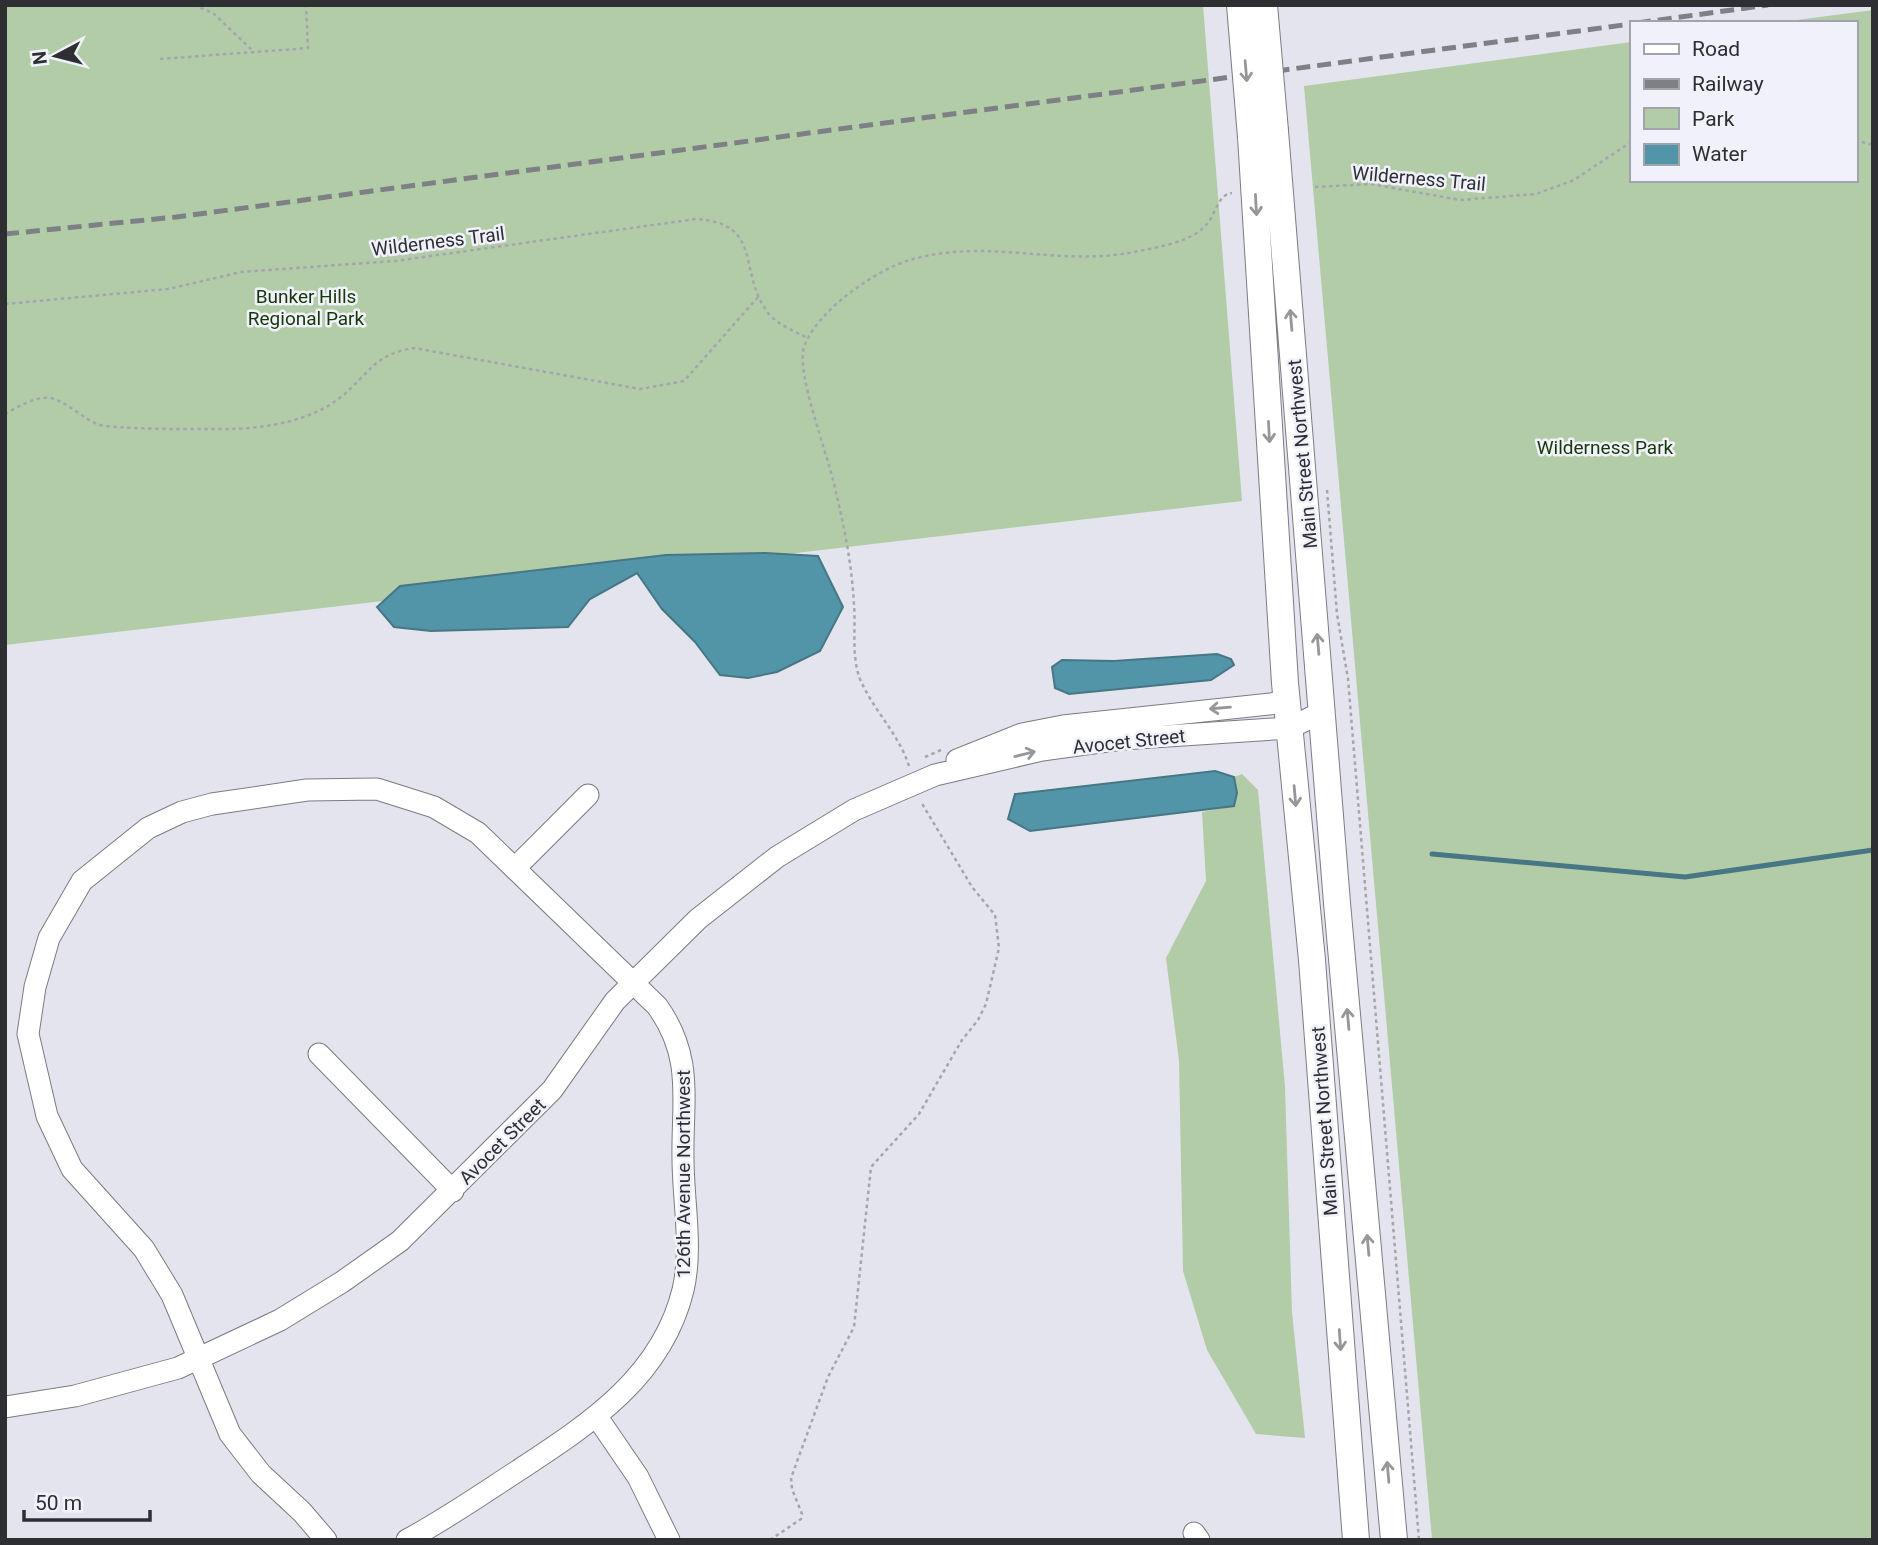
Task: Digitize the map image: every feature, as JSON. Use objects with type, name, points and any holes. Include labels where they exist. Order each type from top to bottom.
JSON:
[{"type":"main road","name":"Main Street Northwest","points":[[1240,5],[1263,134],[1323,712],[1337,903],[1394,1540]]},
{"type":"main road","name":"Main Street Northwest","points":[[1264,5],[1263,134],[1292,718],[1356,1540]]},
{"type":"main road","name":"Main Street Northwest","points":[[1292,718],[1312,747],[1322,875],[1337,903]]},
{"type":"street","name":"Avocet Street","points":[[5,1407],[75,1396],[178,1368],[280,1320],[400,1241],[552,1090],[615,1000],[698,919],[777,857],[854,810],[935,775],[954,761],[1049,729],[1103,719],[1292,718],[1323,712]]},
{"type":"street","name":"126th Avenue Northwest","points":[[199,1357],[172,1295],[144,1250],[72,1169],[47,1116],[28,1034],[35,987],[49,938],[82,881],[148,828],[182,812],[212,803],[344,788],[377,789],[434,807],[478,833],[516,867],[633,982],[669,1023],[683,1063],[686,1085],[683,1158],[687,1241],[683,1288],[659,1348],[630,1386],[597,1417],[444,1520],[407,1540]]},
{"type":"street","points":[[516,867],[588,795]]},
{"type":"street","points":[[319,1054],[453,1191]]},
{"type":"street","points":[[199,1357],[230,1434],[261,1474],[302,1512],[326,1540]]},
{"type":"street","points":[[597,1417],[638,1477],[669,1540]]},
{"type":"path","points":[[194,5],[213,13],[254,52]]},
{"type":"path","points":[[160,59],[307,48],[306,5]]},
{"type":"path","name":"Wilderness Trail","points":[[1315,187],[1371,184],[1460,200],[1536,194],[1574,180],[1630,143]]},
{"type":"path","points":[[770,1540],[801,1519],[802,1514],[792,1489],[794,1469],[828,1377],[854,1327],[871,1167],[906,1130],[936,1089],[962,1040],[982,1012],[996,970],[999,930],[995,915],[972,887],[918,797],[903,750],[860,678],[855,654],[849,555],[823,438],[802,372],[802,359],[808,339],[830,310],[899,263],[978,249],[1064,258],[1132,252],[1198,232],[1207,225],[1222,197],[1232,193]]},
{"type":"path","name":"Wilderness Trail","points":[[5,304],[168,289],[241,272],[395,261],[595,236],[696,219],[724,222],[733,229],[749,256],[758,298],[767,313],[780,324],[808,339]]},
{"type":"path","points":[[5,414],[31,401],[51,398],[99,425],[230,429],[272,426],[305,417],[340,398],[373,364],[393,351],[414,348],[640,390],[660,388],[684,382],[758,298]]},
{"type":"path","points":[[1326,477],[1337,614],[1348,679],[1419,1540]]},
{"type":"green space","name":"Bunker Hills Regional Park","points":[[5,5],[1203,5],[1242,501],[5,645]]},
{"type":"green space","name":"Wilderness Park","points":[[1873,10],[1873,1540],[1432,1540],[1304,86],[1630,42],[1630,182],[1857,182],[1857,21],[1790,21]]},
{"type":"green space","points":[[1242,774],[1258,790],[1285,1087],[1292,1312],[1305,1438],[1256,1434],[1207,1350],[1183,1271],[1179,1061],[1166,958],[1206,881],[1202,812],[1234,806],[1237,793],[1234,777]]},
{"type":"water","points":[[765,553],[818,556],[843,607],[820,651],[777,672],[748,678],[720,675],[695,642],[662,609],[637,573],[590,599],[568,627],[431,631],[394,627],[377,607],[400,586],[666,555]]},
{"type":"water","points":[[1217,654],[1231,659],[1234,665],[1211,680],[1069,694],[1055,688],[1052,667],[1062,660],[1114,661]]},
{"type":"water","points":[[1215,771],[1234,777],[1237,793],[1234,806],[1030,831],[1008,819],[1015,794]]},
{"type":"waterway","points":[[1432,854],[1685,877],[1873,850]]},
{"type":"railway","points":[[1652,21],[1768,5]]},
{"type":"railway","points":[[5,234],[176,217],[1630,24]]}]
